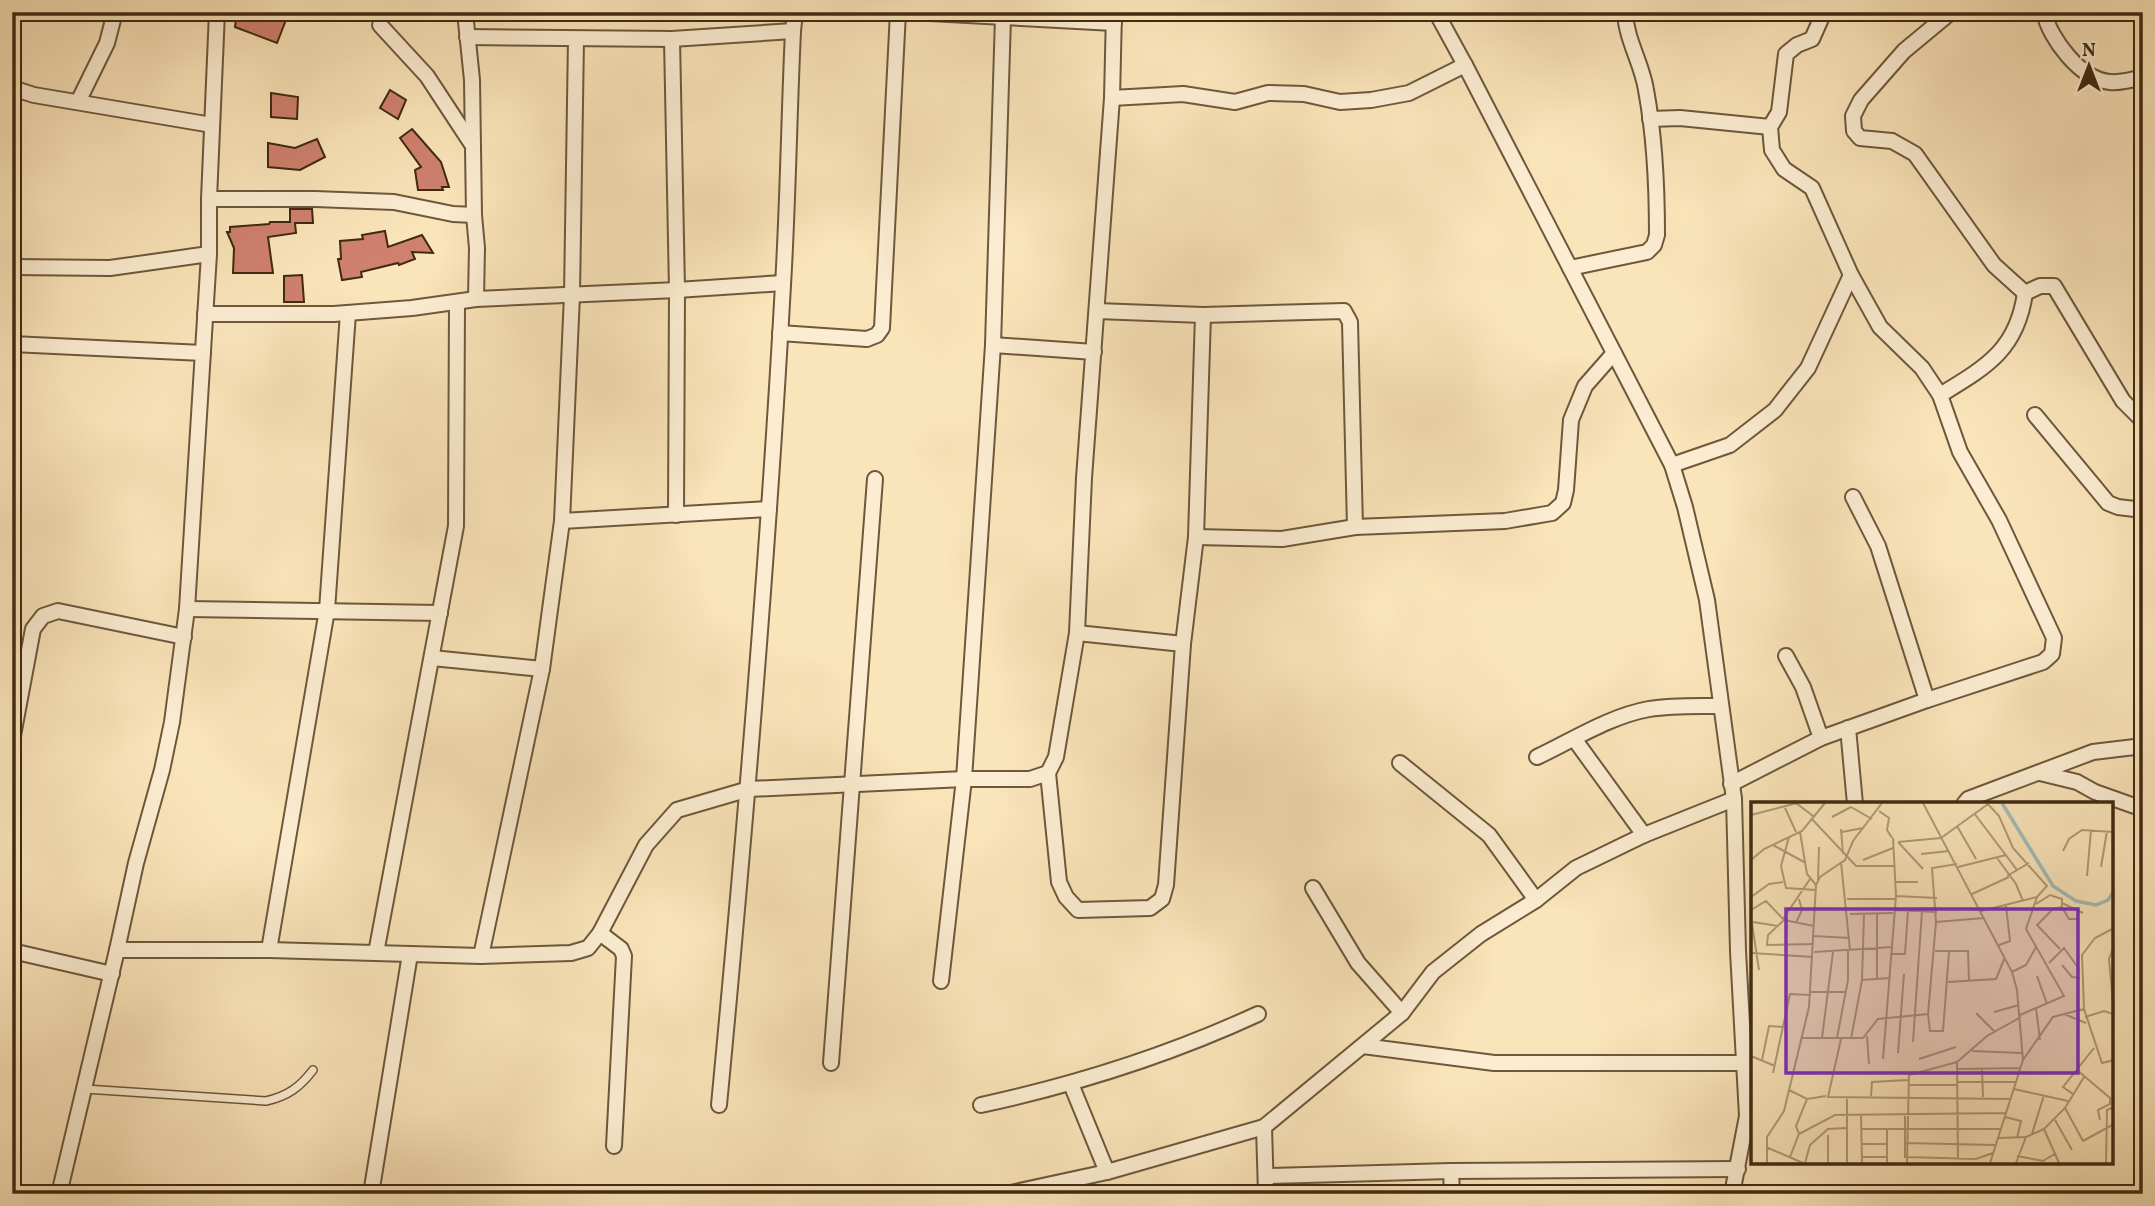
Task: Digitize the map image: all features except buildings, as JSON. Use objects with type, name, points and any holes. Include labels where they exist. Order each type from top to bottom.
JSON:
[{"type":"street","points":[[78,102],[107,43],[115,12]]},
{"type":"street","points":[[59,1194],[136,863],[162,771],[184,637],[209,254],[217,12]]},
{"type":"street","points":[[465,12],[471,80],[471,145],[477,248],[476,299]]},
{"type":"street","points":[[719,1105],[749,789],[769,509],[783,283],[795,12]]},
{"type":"street","points":[[780,333],[867,339],[877,335],[882,328],[898,12]]},
{"type":"street","points":[[911,12],[1003,17],[1114,18],[1112,98],[1084,478],[1077,633],[1056,757],[1048,773],[1059,882],[1066,897],[1078,910],[1150,908],[1162,899],[1166,885],[1183,644],[1196,537],[1203,315]]},
{"type":"street","points":[[1570,268],[1647,251],[1654,245],[1657,235],[1657,169],[1646,87],[1629,40],[1625,12]]},
{"type":"street","points":[[1731,784],[1821,738],[2043,662],[2052,654],[2054,638],[2000,520],[1959,453],[1940,395],[1922,368],[1880,327],[1850,275],[1812,188],[1784,169],[1772,150],[1770,127],[1779,112],[1786,54],[1797,45],[1812,39],[1824,12]]},
{"type":"street","points":[[1951,12],[1904,51],[1861,100],[1853,117],[1854,131],[1860,138],[1892,141],[1915,154],[1994,265],[2025,293]]},
{"type":"street","points":[[2044,12],[2057,44],[2087,73],[2108,82],[2143,77]]},
{"type":"street","points":[[1441,13],[1465,65],[1672,465],[1685,508],[1707,600],[1734,799],[1738,951],[1750,1114],[1732,1194]]},
{"type":"street","points":[[941,981],[964,779],[993,345],[1003,17]]},
{"type":"street","points":[[380,25],[427,76],[471,145]]},
{"type":"street","points":[[467,37],[673,39],[793,31]]},
{"type":"street","points":[[481,956],[542,668],[562,521],[572,295],[576,39]]},
{"type":"street","points":[[673,39],[677,290],[676,515]]},
{"type":"street","points":[[1112,98],[1183,94],[1235,102],[1268,93],[1280,93],[1304,94],[1340,102],[1371,100],[1409,93],[1465,65]]},
{"type":"street","points":[[12,88],[34,95],[212,125]]},
{"type":"street","points":[[1650,119],[1679,118],[1770,127]]},
{"type":"street","points":[[209,199],[394,202],[453,214],[474,215]]},
{"type":"street","points":[[12,267],[110,268],[209,254]]},
{"type":"street","points":[[1672,465],[1730,445],[1775,410],[1808,368],[1850,275]]},
{"type":"street","points":[[205,314],[348,313],[476,299],[783,283]]},
{"type":"street","points":[[2025,293],[2040,285],[2054,286],[2123,401],[2143,421]]},
{"type":"street","points":[[1940,395],[1983,369],[2013,336],[2023,311],[2025,293]]},
{"type":"street","points":[[376,953],[456,526],[457,302]]},
{"type":"street","points":[[1097,311],[1203,315],[1344,311],[1350,322],[1355,527]]},
{"type":"street","points":[[269,950],[327,610],[348,313]]},
{"type":"street","points":[[12,344],[203,353]]},
{"type":"street","points":[[993,345],[1094,352]]},
{"type":"street","points":[[1196,537],[1282,539],[1355,527],[1505,521],[1552,513],[1563,503],[1566,490],[1572,420],[1576,408],[1585,386],[1614,353]]},
{"type":"street","points":[[2035,415],[2108,503],[2118,508],[2143,510]]},
{"type":"street","points":[[831,1063],[876,479]]},
{"type":"street","points":[[1853,497],[1878,547],[1927,700]]},
{"type":"street","points":[[562,521],[769,509]]},
{"type":"street","points":[[187,609],[440,613]]},
{"type":"street","points":[[12,741],[33,629],[43,616],[58,611],[184,637]]},
{"type":"street","points":[[1077,633],[1183,644]]},
{"type":"street","points":[[1786,656],[1803,687],[1821,738]]},
{"type":"street","points":[[432,658],[542,668]]},
{"type":"street","points":[[1537,757],[1605,723],[1647,710],[1721,706]]},
{"type":"street","points":[[1849,728],[1855,802]]},
{"type":"street","points":[[1575,740],[1644,835]]},
{"type":"street","points":[[1965,802],[2093,752],[2143,746]]},
{"type":"street","points":[[1400,763],[1489,835],[1536,900]]},
{"type":"street","points":[[117,950],[269,950],[481,956],[570,953],[588,947],[600,933],[646,845],[677,810],[749,789],[964,779],[1030,779],[1048,773]]},
{"type":"street","points":[[2040,773],[2077,782],[2095,792],[2143,809]]},
{"type":"street","points":[[1006,1194],[1107,1172],[1264,1127],[1402,1013],[1433,972],[1481,934],[1536,900],[1576,868],[1644,835],[1734,799]]},
{"type":"street","points":[[1313,888],[1359,963],[1402,1013]]},
{"type":"street","points":[[600,933],[621,949],[624,956],[614,1146]]},
{"type":"street","points":[[12,951],[112,974]]},
{"type":"street","points":[[371,1194],[410,954]]},
{"type":"street","points":[[981,1105],[1070,1084],[1154,1058],[1258,1014]]},
{"type":"street","points":[[1363,1046],[1494,1063],[1745,1063]]},
{"type":"street","points":[[1070,1084],[1107,1172]]},
{"type":"street","points":[[1264,1127],[1266,1194]]},
{"type":"street","points":[[1266,1176],[1451,1171],[1738,1169]]},
{"type":"street","points":[[1451,1171],[1452,1194]]},
{"type":"lane","points":[[85,1089],[266,1101],[281,1098],[300,1087],[313,1070]]}]
